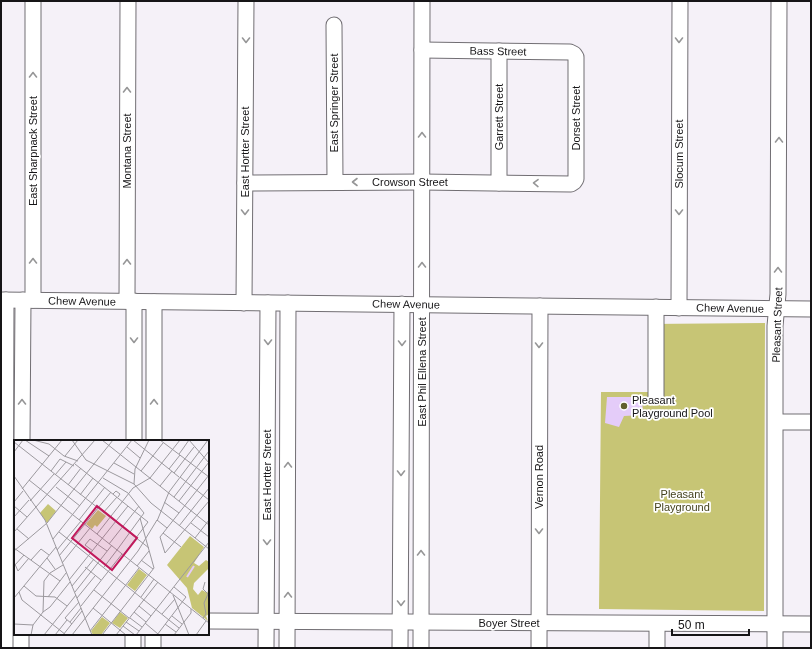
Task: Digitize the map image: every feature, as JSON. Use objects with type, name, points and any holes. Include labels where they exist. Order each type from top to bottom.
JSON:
[{"type":"street","name":"East Sharpnack Street","points":[[22,440],[28,300],[33,1]]},
{"type":"street","name":"Montana Street","points":[[128,1],[130,301],[134,440]]},
{"type":"street","name":"East Hortter Street","points":[[244,303],[246,1]]},
{"type":"street","name":"East Phil Ellena Street","points":[[421,648],[422,1]]},
{"type":"street","name":"Slocum Street","points":[[679,308],[680,1]]},
{"type":"street","name":"Pleasant Street","points":[[775,648],[775,326],[778,294],[779,1]]},
{"type":"street","name":"East Springer Street","points":[[334,25],[335,182]]},
{"type":"street","name":"Bass Street","points":[[422,50],[570,52],[574,54]]},
{"type":"street","name":"Garrett Street","points":[[499,51],[499,183]]},
{"type":"street","name":"Dorset Street","points":[[574,54],[576,57],[576,179],[574,182]]},
{"type":"street","name":"Crowson Street","points":[[245,183],[422,182],[571,184],[574,182]]},
{"type":"street","name":"Chew Avenue","points":[[4,300],[811,309]]},
{"type":"street","points":[[4,300],[7,620],[5,648]]},
{"type":"street","points":[[154,302],[154,440]]},
{"type":"street","name":"East Hortter Street","points":[[266,648],[268,303]]},
{"type":"street","name":"East Hortter Street","points":[[287,648],[288,303]]},
{"type":"street","name":"East Phil Ellena Street","points":[[400,648],[402,304]]},
{"type":"street","name":"Vernon Road","points":[[539,648],[540,306]]},
{"type":"street","points":[[656,307],[656,397]]},
{"type":"street","points":[[776,422],[811,422]]},
{"type":"street","name":"Boyer Street","points":[[209,620],[811,624]]},
{"type":"street","points":[[657,624],[657,648]]},
{"type":"street","points":[[21,635],[21,648]]},
{"type":"street","points":[[133,635],[133,648]]},
{"type":"street","points":[[153,635],[153,648]]},
{"type":"green space","name":"Pleasant Playground","points":[[765,323],[764,611],[599,609],[601,392],[648,392],[648,324]]},
{"type":"shaded area","name":"Pleasant Playground Pool","points":[[607,397],[642,397],[643,415],[624,416],[619,427],[605,423]]},
{"type":"place","name":"Pleasant Playground Pool","points":[[624,406]]}]
